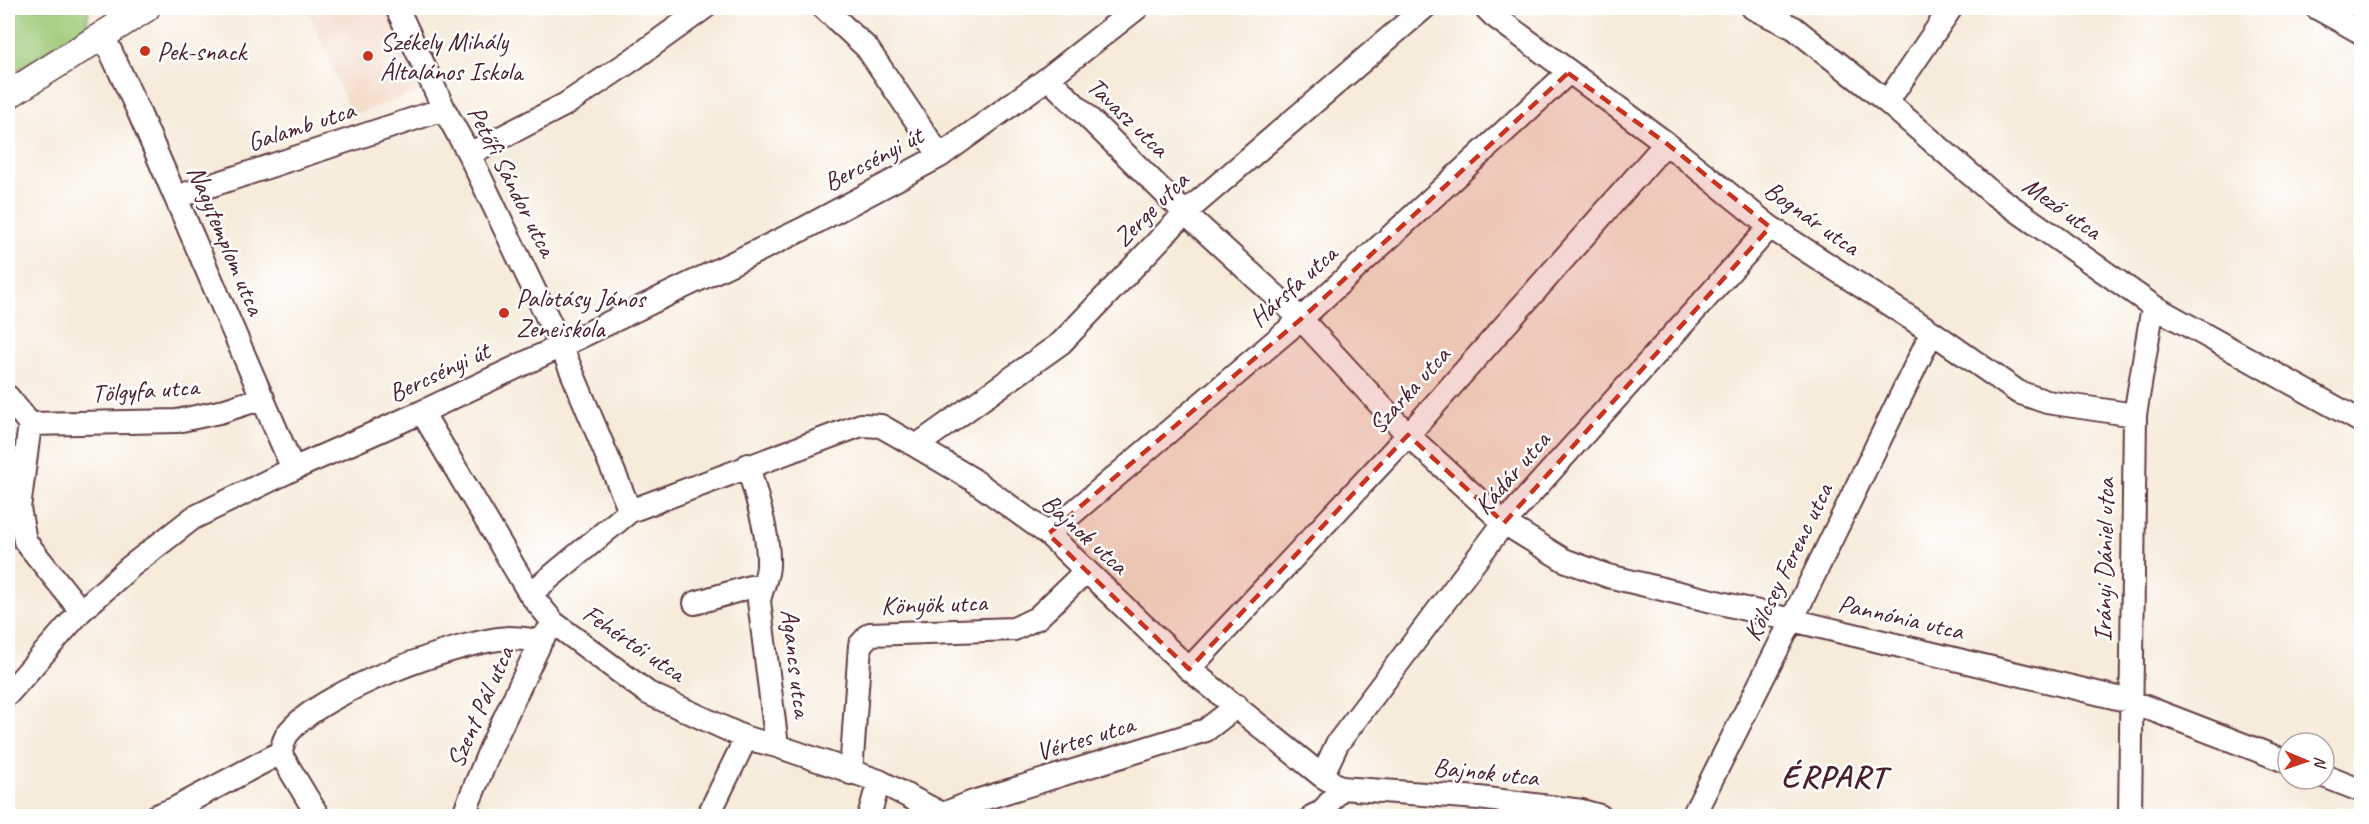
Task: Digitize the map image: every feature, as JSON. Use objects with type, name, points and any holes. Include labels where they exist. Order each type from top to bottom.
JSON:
[{"type":"street","points":[[8,95],[146,8]]},
{"type":"street","name":"Petőfi Sándor utca","points":[[397,8],[444,109],[469,154],[561,346],[630,511]]},
{"type":"street","points":[[469,154],[566,104],[704,8]]},
{"type":"street","name":"Bercsényi út","points":[[8,694],[81,611],[130,567],[193,518],[293,469],[422,412],[803,229],[940,156],[1048,78],[1137,8]]},
{"type":"street","name":"Zerge utca","points":[[916,446],[1061,343],[1185,213],[1424,8]]},
{"type":"street","name":"Bognár utca","points":[[1486,8],[1568,73],[1666,143],[1770,227],[1932,332],[2018,392],[2047,402],[2136,415]]},
{"type":"street","name":"Mező utca","points":[[1753,8],[1794,28],[1887,102],[1992,193],[2153,306],[2361,422]]},
{"type":"street","points":[[2317,8],[2361,33]]},
{"type":"street","points":[[829,9],[867,48],[940,156]]},
{"type":"street","points":[[1887,102],[1943,11]]},
{"type":"street","name":"Nagytemplom utca","points":[[103,35],[119,66],[293,469]]},
{"type":"street","name":"Hársfa utca","points":[[1048,534],[1301,319],[1568,73]]},
{"type":"street","name":"Tavasz utca","points":[[1048,78],[1185,213],[1301,319],[1408,435],[1504,523]]},
{"type":"street","name":"Galamb utca","points":[[176,197],[444,109]]},
{"type":"street","name":"Szarka utca","points":[[1189,669],[1408,435],[1666,143]]},
{"type":"street","name":"Kádár utca","points":[[1322,776],[1337,744],[1504,523],[1770,227]]},
{"type":"street","name":"Irányi Dániel utca","points":[[2130,816],[2136,415],[2153,306]]},
{"type":"street","name":"Kölcsey Ferenc utca","points":[[1693,816],[1792,620],[1932,332]]},
{"type":"street","points":[[8,398],[30,424],[13,513],[25,541],[81,611]]},
{"type":"street","name":"Tölgyfa utca","points":[[30,424],[177,421],[219,412],[263,398]]},
{"type":"street","name":"Fehértói utca","points":[[422,412],[530,594],[548,632],[648,693],[746,738],[777,746],[879,781],[945,815]]},
{"type":"street","name":"Bajnok utca","points":[[530,594],[630,511],[748,465],[861,425],[881,426],[972,479],[1048,534],[1085,572],[1189,669],[1322,776],[1341,788],[1479,807],[1582,811],[1600,816]]},
{"type":"street","name":"Agancs utca","points":[[748,465],[768,545],[768,568],[759,601],[777,746]]},
{"type":"street","name":"Pannónia utca","points":[[1504,523],[1564,560],[1608,576],[2130,701],[2276,757]]},
{"type":"street","name":"Könyök utca","points":[[851,773],[860,645],[870,634],[1014,629],[1037,618],[1085,572]]},
{"type":"street","name":"Agancs utca","points":[[695,603],[750,587],[761,587]]},
{"type":"street","points":[[156,816],[174,809],[280,753],[287,732],[312,711],[362,683],[428,657],[474,644],[548,632]]},
{"type":"street","name":"Szent Pál utca","points":[[463,816],[492,745],[548,632]]},
{"type":"street","name":"Vértes utca","points":[[945,815],[973,802],[1206,730],[1237,706]]},
{"type":"street","points":[[708,816],[746,738]]},
{"type":"street","points":[[280,753],[318,816]]},
{"type":"street","points":[[869,816],[879,781]]},
{"type":"street","points":[[2336,781],[2361,791]]},
{"type":"street","points":[[1313,816],[1322,812],[1341,788]]},
{"type":"highlighted area","points":[[1568,73],[1666,143],[1770,227],[1504,523],[1408,435],[1189,669],[1048,534],[1301,319]]},
{"type":"shaded area","name":"Székely Mihály Általános Iskola","points":[[305,8],[386,8],[425,90],[351,115],[314,22]]},
{"type":"green space","points":[[8,8],[89,8],[87,25],[8,77]]},
{"type":"place","name":"Pek-snack","points":[[145,51]]},
{"type":"place","name":"Székely Mihály Általános Iskola","points":[[368,56]]},
{"type":"place","name":"Palotásy János Zeneiskola","points":[[504,313]]},
{"type":"district","name":"ÉRPART","points":[[1834,776]]}]
